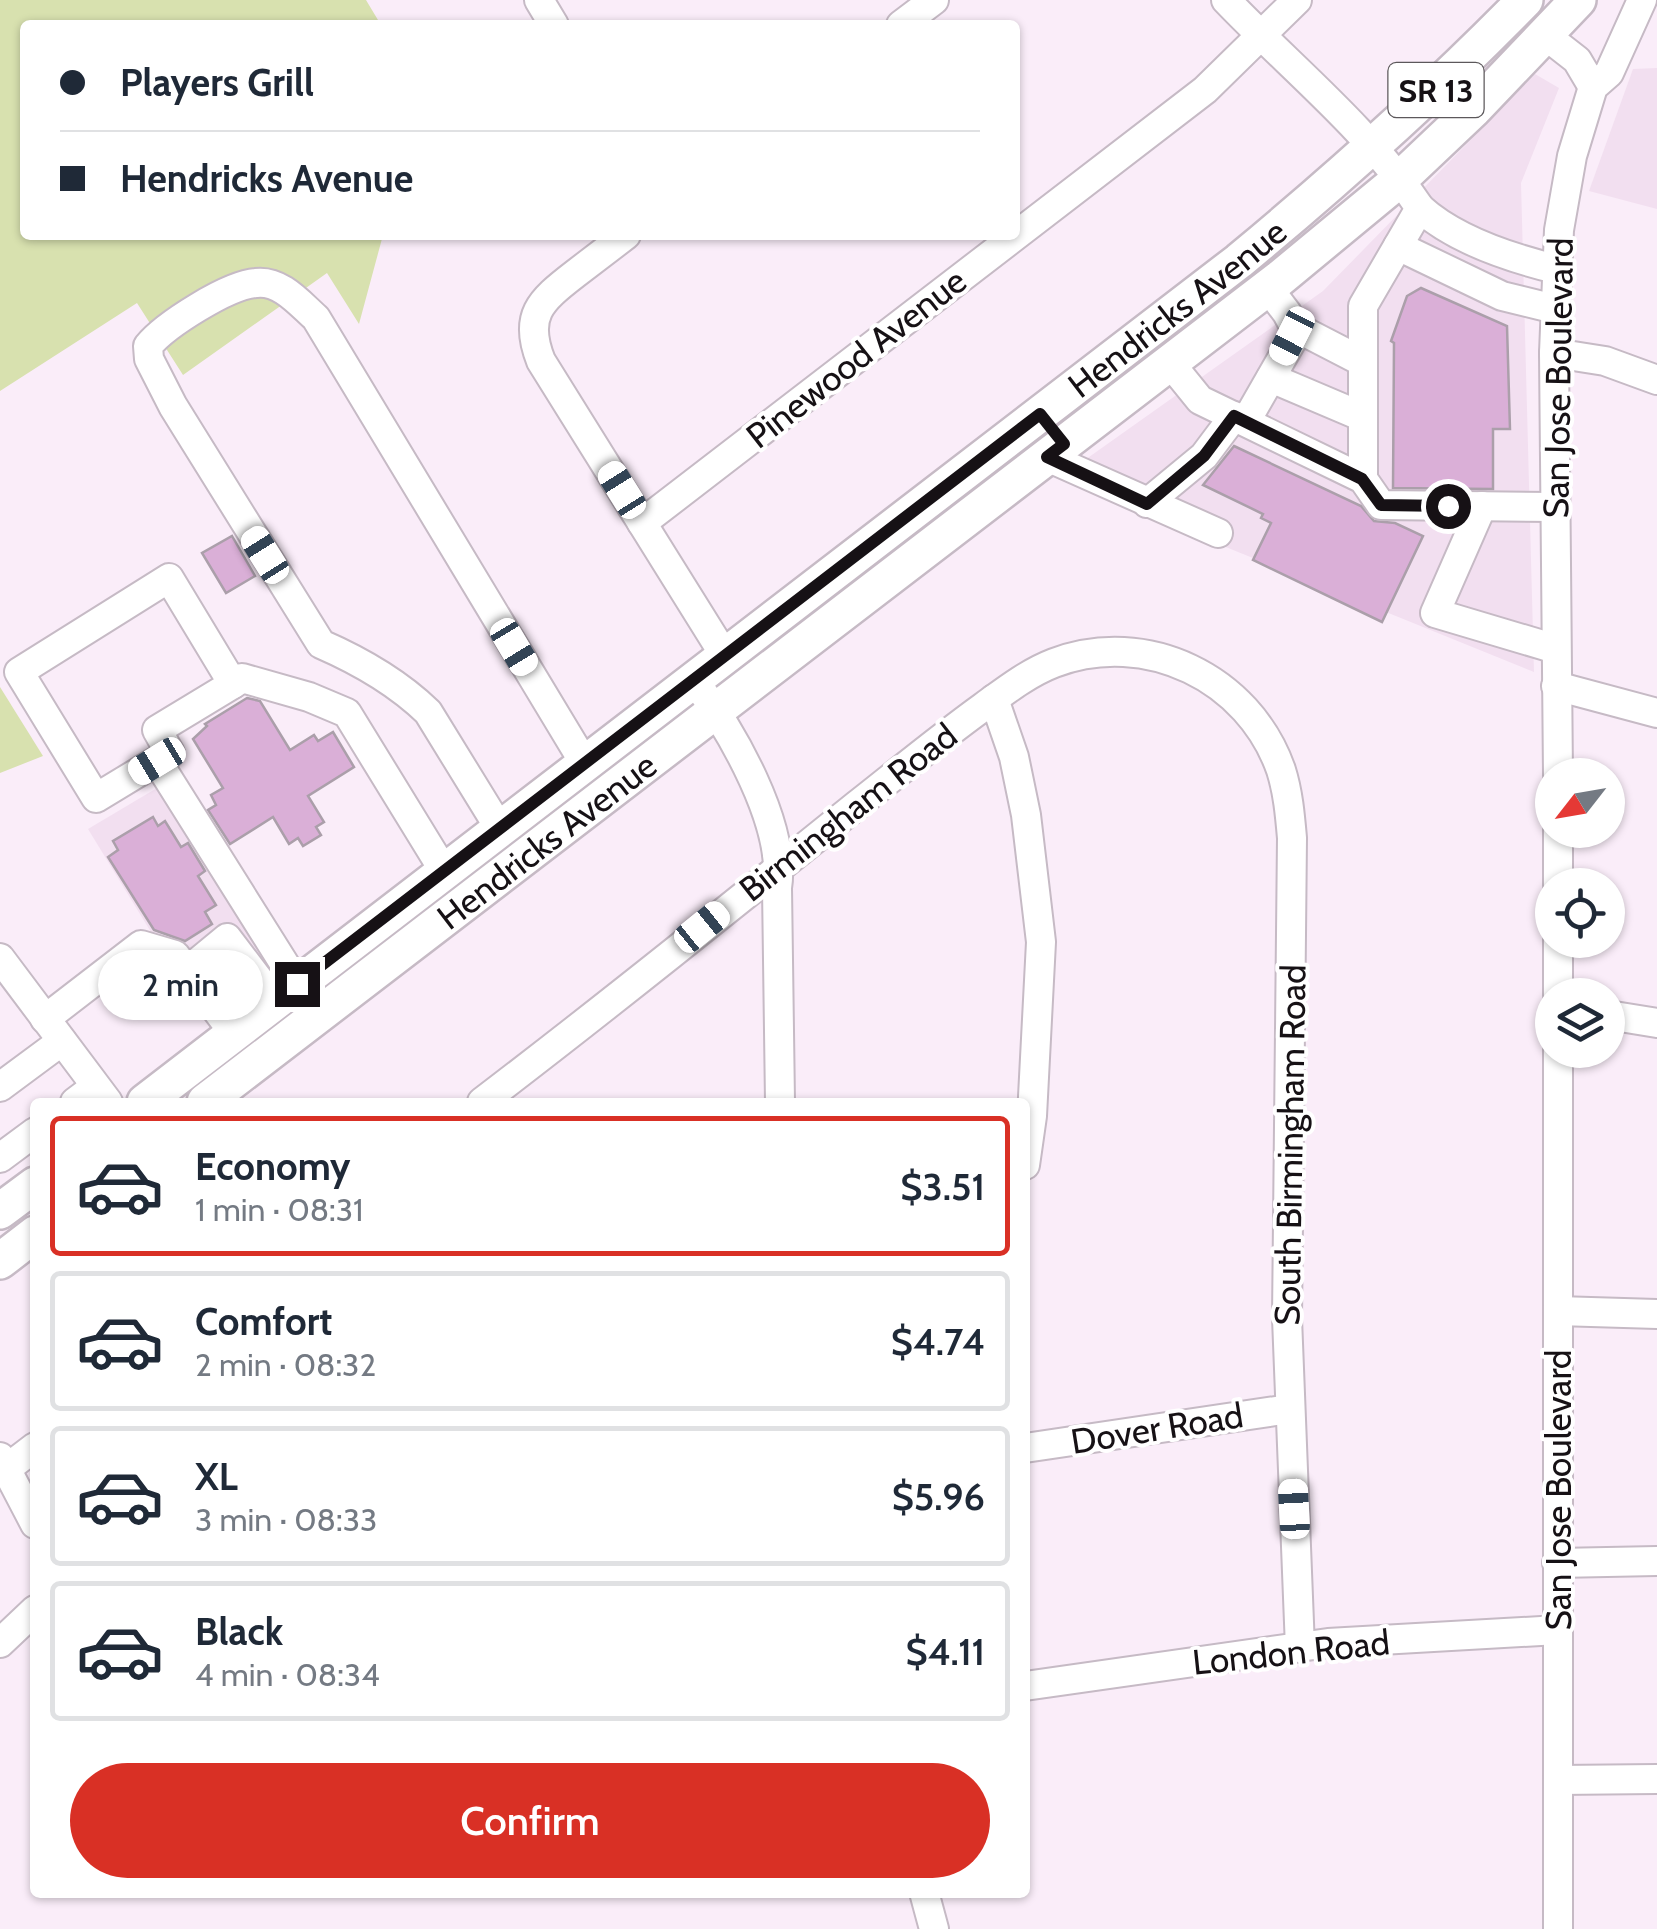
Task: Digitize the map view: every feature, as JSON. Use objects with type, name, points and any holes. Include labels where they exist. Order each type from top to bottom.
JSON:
[{"type":"main road","name":"Hendricks Avenue","points":[[149,1098],[1240,261],[1373,149],[1525,0]]},
{"type":"main road","points":[[1534,0],[1545,35]]},
{"type":"main road","name":"Hendricks Avenue","points":[[210,1098],[1268,288],[1410,193],[1578,0]]},
{"type":"main road","points":[[1040,414],[1055,450]]},
{"type":"main road","points":[[500,829],[524,859]]},
{"type":"main road","points":[[286,992],[326,1010]]},
{"type":"main road","points":[[0,1211],[30,1189]]},
{"type":"main road","points":[[0,1261],[30,1238]]},
{"type":"street","points":[[908,20],[934,0]]},
{"type":"street","points":[[1226,0],[1373,149],[1435,222],[1521,261],[1556,270]]},
{"type":"street","name":"Pinewood Avenue","points":[[1020,232],[1205,90],[1297,0]]},
{"type":"street","name":"San Jose Boulevard","points":[[1558,758],[1556,270],[1565,193],[1601,80],[1642,0]]},
{"type":"street","points":[[1545,35],[1601,80]]},
{"type":"street","points":[[1362,479],[1363,306],[1398,246],[1410,193]]},
{"type":"street","points":[[585,266],[596,240]]},
{"type":"street","points":[[619,240],[546,296],[536,311],[533,342],[541,361],[725,656]]},
{"type":"street","name":"Pinewood Avenue","points":[[642,522],[1010,240]]},
{"type":"street","points":[[1398,246],[1502,296],[1554,310]]},
{"type":"street","points":[[500,829],[428,712],[359,660],[321,644],[173,406],[149,359],[148,346],[160,332],[227,293],[258,282],[286,290],[316,318],[585,764]]},
{"type":"street","points":[[1268,288],[1297,332]]},
{"type":"street","points":[[1297,332],[1363,362]]},
{"type":"street","points":[[1147,504],[1204,456],[1240,419],[1271,378],[1297,332]]},
{"type":"street","points":[[1554,353],[1605,361],[1657,380]]},
{"type":"street","points":[[1170,363],[1200,400],[1362,479],[1381,505],[1555,507]]},
{"type":"street","points":[[1271,378],[1363,417]]},
{"type":"street","points":[[1055,450],[1147,504],[1218,533]]},
{"type":"street","points":[[1482,506],[1435,613],[1556,649]]},
{"type":"street","points":[[233,684],[169,578],[19,672],[96,798],[170,753],[157,730],[233,684],[242,678],[309,697],[347,714],[444,871]]},
{"type":"street","name":"Birmingham Road","points":[[487,1098],[994,699],[1054,663],[1090,654],[1140,653],[1202,674]]},
{"type":"street","name":"South Birmingham Road","points":[[1202,674],[1242,705],[1257,724],[1281,770],[1291,818],[1286,1318],[1300,1648]]},
{"type":"street","points":[[694,680],[716,710],[765,807],[780,866],[780,1098]]},
{"type":"street","points":[[1556,686],[1657,713]]},
{"type":"street","points":[[994,699],[1014,757],[1026,816],[1041,942],[1030,1130]]},
{"type":"street","points":[[157,761],[286,992]]},
{"type":"street","points":[[187,972],[227,938],[286,992]]},
{"type":"street","points":[[0,1087],[141,945],[175,955],[234,1033]]},
{"type":"street","points":[[0,958],[54,1030],[93,1097]]},
{"type":"street","points":[[1625,1018],[1657,1023]]},
{"type":"street","name":"San Jose Boulevard","points":[[1558,1068],[1558,1929]]},
{"type":"street","points":[[0,1158],[30,1136]]},
{"type":"street","points":[[1558,1311],[1657,1314]]},
{"type":"street","name":"Dover Road","points":[[1030,1447],[1289,1408]]},
{"type":"street","points":[[30,1450],[3,1463],[30,1514]]},
{"type":"street","points":[[1557,1563],[1657,1561]]},
{"type":"street","name":"London Road","points":[[1030,1685],[1328,1643],[1558,1630]]},
{"type":"street","points":[[1558,1780],[1657,1779]]},
{"type":"street","points":[[926,1898],[934,1929]]},
{"type":"shaded area","points":[[1657,68],[1657,209],[1589,191],[1633,69]]},
{"type":"shaded area","points":[[1535,74],[1559,88],[1521,183],[1534,672],[1058,479],[1323,291]]},
{"type":"shaded area","points":[[162,785],[275,968],[206,1022],[88,829]]},
{"type":"green space","points":[[0,0],[366,0],[378,20],[20,20],[20,240],[382,240],[359,324],[327,273],[183,375],[137,303],[0,391]]},
{"type":"green space","points":[[0,687],[43,756],[0,773]]},
{"type":"building","points":[[1421,288],[1507,326],[1510,429],[1493,429],[1493,489],[1393,488],[1391,341],[1407,296]]},
{"type":"building","points":[[1234,446],[1361,506],[1374,521],[1395,523],[1423,536],[1382,622],[1253,560],[1271,523],[1261,518],[1263,514],[1203,485]]},
{"type":"building","points":[[232,536],[255,576],[226,593],[202,553]]},
{"type":"building","points":[[247,698],[260,701],[290,750],[314,735],[318,741],[333,732],[354,767],[308,796],[324,822],[316,827],[321,835],[303,846],[298,838],[289,844],[273,817],[230,844],[208,810],[216,805],[211,795],[223,788],[193,739],[205,724]]},
{"type":"building","points":[[153,817],[158,826],[165,821],[181,847],[188,843],[205,871],[198,876],[216,905],[205,912],[212,924],[185,941],[154,930],[108,857],[118,850],[113,841]]},
{"type":"route","points":[[297,984],[1040,414],[1064,444],[1047,457],[1147,504],[1204,456],[1234,416],[1362,479],[1381,505],[1448,506]]}]
